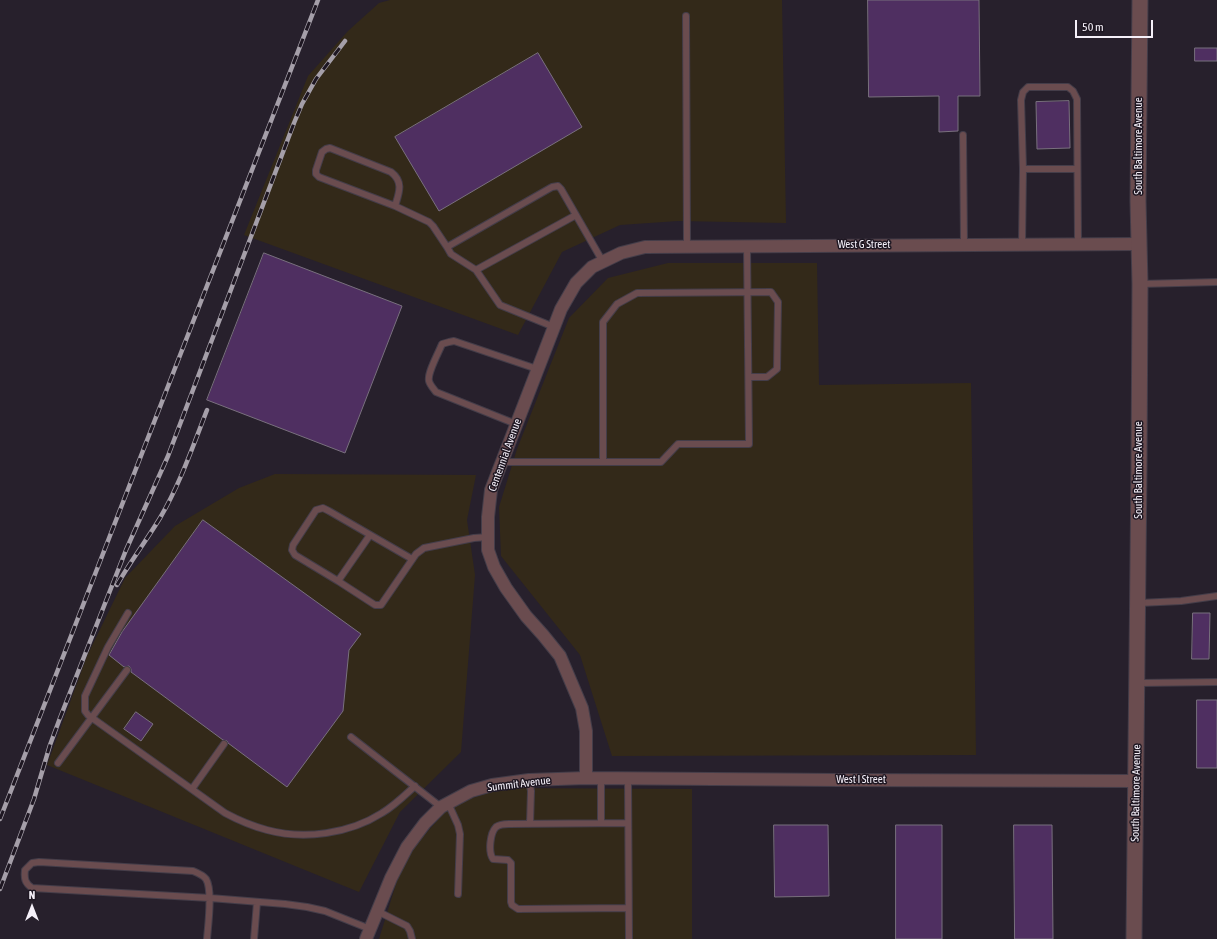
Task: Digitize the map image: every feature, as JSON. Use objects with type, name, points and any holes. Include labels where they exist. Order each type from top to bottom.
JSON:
[{"type":"street","name":"South Baltimore Avenue","points":[[1134,939],[1139,603],[1140,244],[1138,201],[1140,0]]},
{"type":"street","name":"West G Street","points":[[597,265],[621,252],[645,247],[1140,244]]},
{"type":"street","name":"Centennial Avenue","points":[[586,778],[586,731],[582,708],[560,656],[526,616],[506,588],[494,567],[488,550],[488,517],[491,490],[561,309],[576,283],[597,265]]},
{"type":"street","name":"West I Street","points":[[586,778],[1136,781]]},
{"type":"street","name":"Summit Avenue","points":[[368,934],[391,878],[407,847],[424,823],[444,805],[471,791],[492,785],[529,780],[586,778]]},
{"type":"lane","points":[[686,16],[687,246]]},
{"type":"lane","points":[[1022,244],[1023,169],[1021,100],[1023,92],[1028,87],[1068,86],[1073,90],[1076,99],[1078,244]]},
{"type":"lane","points":[[963,135],[964,245]]},
{"type":"lane","points":[[395,206],[400,187],[399,181],[391,172],[330,148],[322,152],[316,170],[316,174],[319,177],[395,206],[429,222],[451,254],[476,270],[500,306],[554,327]]},
{"type":"lane","points":[[1023,169],[1078,169]]},
{"type":"lane","points":[[447,247],[552,187],[558,186],[576,215],[597,265]]},
{"type":"lane","points":[[476,270],[576,215]]},
{"type":"lane","points":[[502,462],[661,462],[678,444],[749,444],[747,246]]},
{"type":"lane","points":[[1140,284],[1217,282]]},
{"type":"lane","points":[[603,462],[603,322],[617,304],[637,293],[771,292],[778,302],[777,368],[767,377],[749,377]]},
{"type":"lane","points":[[516,424],[436,392],[428,380],[430,374],[442,344],[454,341],[537,369]]},
{"type":"lane","points":[[412,559],[322,508],[316,510],[293,545],[292,550],[295,555],[375,605],[381,605],[412,559],[424,548],[474,538],[488,537]]},
{"type":"lane","points":[[338,581],[370,535]]},
{"type":"lane","points":[[1139,603],[1182,601],[1217,596]]},
{"type":"lane","points":[[128,613],[108,647],[85,696],[85,711],[91,717],[225,813],[244,822],[268,830],[294,834],[318,835],[341,830],[362,823],[382,813],[415,786]]},
{"type":"lane","points":[[58,763],[126,670]]},
{"type":"lane","points":[[1138,683],[1217,682]]},
{"type":"lane","points":[[351,737],[415,786],[444,805],[458,825],[460,834],[458,894]]},
{"type":"lane","points":[[192,789],[224,744]]},
{"type":"lane","points":[[601,778],[601,823]]},
{"type":"lane","points":[[628,778],[628,939]]},
{"type":"lane","points":[[529,780],[531,791],[530,824]]},
{"type":"lane","points":[[628,823],[500,825],[494,830],[491,849],[492,857],[496,860],[508,860],[511,863],[511,902],[512,905],[518,909],[628,908]]},
{"type":"lane","points":[[207,939],[210,898],[210,890],[205,878],[193,871],[39,862],[32,863],[24,870],[25,881],[32,888],[210,898],[307,906],[325,911],[368,934]]},
{"type":"lane","points":[[254,939],[256,902]]},
{"type":"lane","points":[[377,911],[407,926],[412,939]]},
{"type":"shaded area","points":[[390,0],[782,0],[786,223],[678,221],[620,225],[562,252],[518,335],[244,235],[308,76],[348,31],[379,3]]},
{"type":"shaded area","points":[[668,263],[817,263],[819,385],[971,383],[976,755],[612,756],[580,655],[501,556],[499,507],[517,449],[569,318],[608,278]]},
{"type":"shaded area","points":[[275,474],[476,475],[467,520],[475,575],[461,752],[400,812],[359,892],[47,765],[87,656],[125,578],[175,526],[239,488]]},
{"type":"shaded area","points":[[505,788],[692,789],[692,939],[379,939],[404,858],[452,804]]},
{"type":"building","points":[[868,0],[979,0],[980,96],[958,96],[958,131],[939,132],[939,96],[869,97]]},
{"type":"building","points":[[1195,48],[1217,48],[1217,61],[1195,61]]},
{"type":"building","points":[[538,53],[582,127],[439,211],[395,137]]},
{"type":"building","points":[[1069,101],[1070,148],[1037,149],[1036,102]]},
{"type":"building","points":[[264,253],[402,306],[345,453],[207,400]]},
{"type":"building","points":[[203,520],[361,634],[349,650],[343,711],[287,787],[227,741],[223,740],[131,672],[129,666],[124,667],[109,655],[122,632]]},
{"type":"building","points":[[1193,613],[1210,613],[1209,659],[1192,659]]},
{"type":"building","points":[[1197,700],[1217,700],[1217,768],[1197,768]]},
{"type":"building","points":[[136,712],[153,724],[141,741],[124,729]]},
{"type":"building","points":[[774,825],[828,825],[829,896],[775,897]]},
{"type":"building","points":[[896,825],[942,825],[942,939],[896,939]]},
{"type":"building","points":[[1014,825],[1052,825],[1053,939],[1015,939]]},
{"type":"railway","points":[[0,819],[318,0]]},
{"type":"railway","points":[[0,889],[34,799],[50,745],[60,718],[126,550],[168,456],[294,123],[302,104],[316,79],[345,41]]},
{"type":"railway","points":[[117,585],[155,527],[174,492],[207,410]]}]
